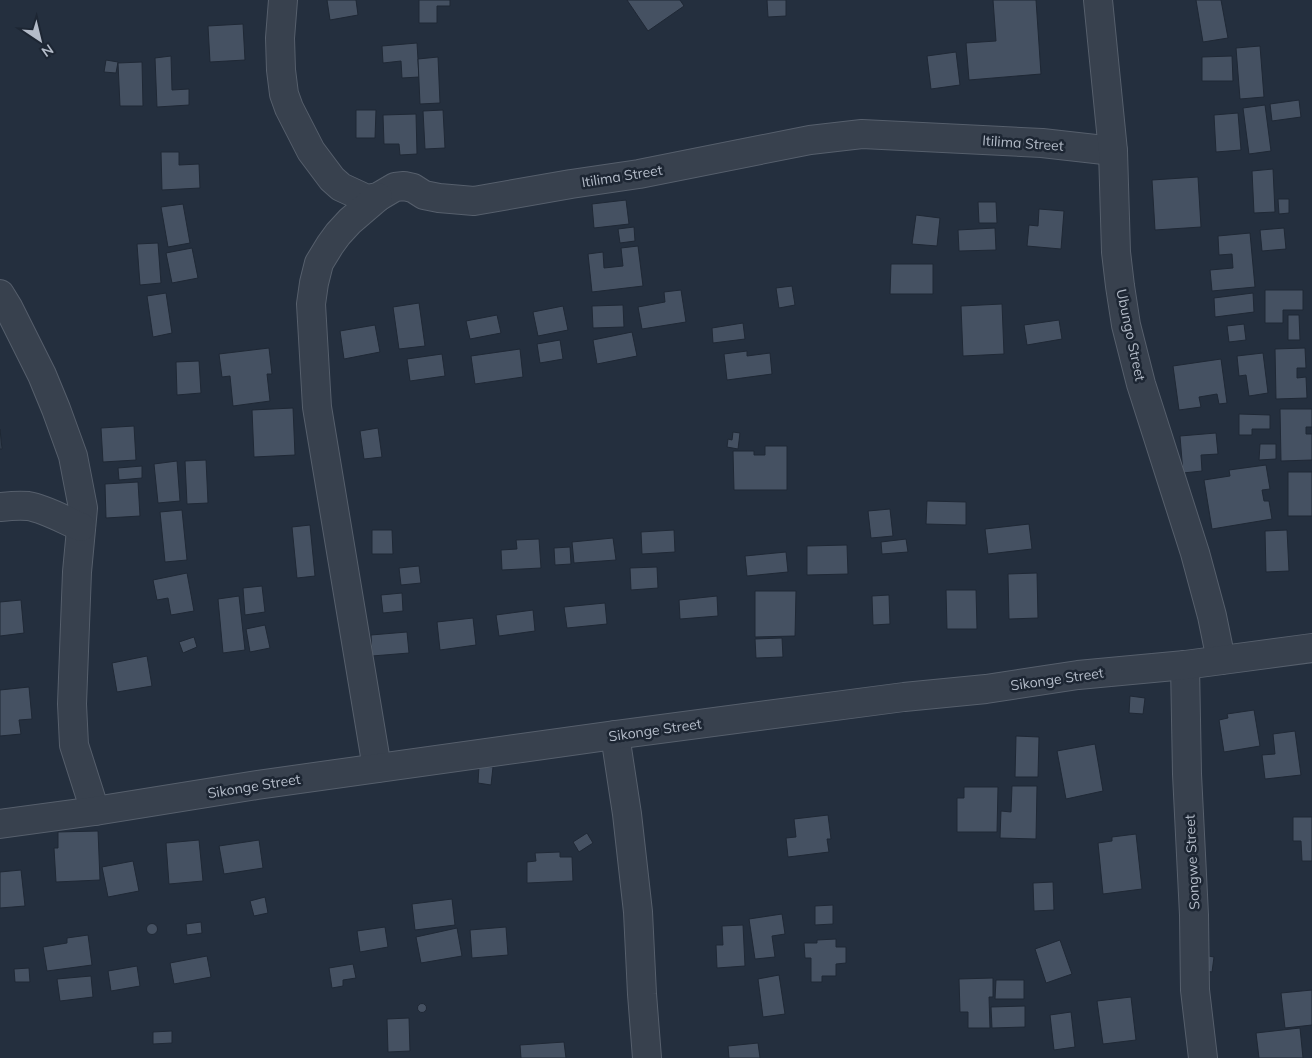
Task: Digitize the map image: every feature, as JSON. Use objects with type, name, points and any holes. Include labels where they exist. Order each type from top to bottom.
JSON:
[{"type":"street","points":[[282,0],[280,38],[284,94],[298,126],[325,171],[341,187],[367,199],[378,197]]},
{"type":"street","name":"Ubungo Street","points":[[1098,0],[1113,151],[1116,252],[1126,324],[1141,384],[1195,553],[1212,616],[1221,660]]},
{"type":"street","name":"Itilima Street","points":[[377,768],[317,407],[311,304],[319,263],[330,245],[350,221],[378,197],[395,187],[404,186],[413,188],[424,195],[474,201],[639,174],[810,140],[862,134],[1042,143],[1113,151]]},
{"type":"street","points":[[0,294],[42,375],[72,456],[83,508],[77,581],[72,704],[74,745],[95,811]]},
{"type":"street","points":[[0,507],[30,506],[81,528]]},
{"type":"street","name":"Sikonge Street","points":[[0,824],[377,768],[904,697],[986,689],[1078,675],[1185,665],[1312,648]]},
{"type":"street","name":"Songwe Street","points":[[1185,665],[1195,990],[1203,1058]]},
{"type":"street","points":[[615,736],[627,814],[638,912],[647,1058]]},
{"type":"building","points":[[327,0],[356,0],[358,15],[330,20]]},
{"type":"building","points":[[419,0],[450,0],[450,6],[437,6],[437,23],[419,23]]},
{"type":"building","points":[[627,0],[680,0],[684,6],[648,31]]},
{"type":"building","points":[[767,0],[786,0],[786,16],[768,17]]},
{"type":"building","points":[[993,0],[1036,0],[1041,74],[969,80],[966,43],[996,41]]},
{"type":"building","points":[[1196,0],[1221,0],[1228,38],[1203,42]]},
{"type":"building","points":[[243,24],[245,60],[210,62],[208,26]]},
{"type":"building","points":[[417,43],[419,77],[402,78],[401,61],[383,63],[382,46]]},
{"type":"building","points":[[1260,46],[1264,97],[1240,99],[1236,48]]},
{"type":"building","points":[[956,52],[960,85],[931,89],[927,56]]},
{"type":"building","points":[[171,56],[172,90],[189,89],[189,105],[157,107],[155,58]]},
{"type":"building","points":[[1232,56],[1233,81],[1202,81],[1202,57]]},
{"type":"building","points":[[438,57],[440,103],[420,104],[418,59]]},
{"type":"building","points":[[106,60],[118,62],[116,73],[104,72]]},
{"type":"building","points":[[142,62],[143,106],[120,106],[118,63]]},
{"type":"building","points":[[1299,100],[1301,117],[1272,121],[1270,104]]},
{"type":"building","points":[[1265,105],[1271,151],[1249,154],[1243,108]]},
{"type":"building","points":[[356,110],[376,110],[375,138],[356,138]]},
{"type":"building","points":[[443,110],[445,148],[425,149],[423,111]]},
{"type":"building","points":[[1238,113],[1241,150],[1216,152],[1214,115]]},
{"type":"building","points":[[416,114],[417,154],[400,155],[399,144],[384,144],[383,115]]},
{"type":"building","points":[[161,152],[179,152],[179,165],[199,164],[200,188],[162,190]]},
{"type":"building","points":[[1273,169],[1275,212],[1254,213],[1252,171]]},
{"type":"building","points":[[1198,177],[1201,227],[1155,230],[1152,180]]},
{"type":"building","points":[[1278,199],[1289,199],[1289,213],[1279,214]]},
{"type":"building","points":[[626,200],[629,224],[594,228],[592,204]]},
{"type":"building","points":[[978,202],[996,202],[997,223],[979,223]]},
{"type":"building","points":[[183,204],[190,243],[168,247],[161,207]]},
{"type":"building","points":[[1039,209],[1064,211],[1061,249],[1027,246],[1029,225],[1038,226]]},
{"type":"building","points":[[916,215],[940,218],[937,246],[912,244]]},
{"type":"building","points":[[634,227],[635,241],[620,243],[618,229]]},
{"type":"building","points":[[995,228],[996,250],[959,251],[958,230]]},
{"type":"building","points":[[1284,228],[1286,249],[1262,251],[1260,230]]},
{"type":"building","points":[[1250,233],[1255,287],[1212,291],[1210,270],[1233,268],[1232,254],[1219,255],[1218,236]]},
{"type":"building","points":[[158,243],[161,283],[140,285],[137,244]]},
{"type":"building","points":[[638,246],[643,286],[592,292],[588,254],[603,252],[604,268],[623,266],[621,248]]},
{"type":"building","points":[[192,248],[198,278],[172,283],[166,253]]},
{"type":"building","points":[[891,264],[933,264],[933,294],[890,294]]},
{"type":"building","points":[[792,286],[795,305],[779,308],[776,288]]},
{"type":"building","points":[[681,290],[686,322],[642,329],[638,307],[665,302],[664,292]]},
{"type":"building","points":[[1265,290],[1303,290],[1303,310],[1283,310],[1283,323],[1265,323]]},
{"type":"building","points":[[166,293],[172,333],[153,337],[147,296]]},
{"type":"building","points":[[1253,293],[1254,312],[1215,317],[1214,298]]},
{"type":"building","points":[[419,303],[425,346],[399,349],[393,307]]},
{"type":"building","points":[[1002,304],[1004,354],[963,356],[961,306]]},
{"type":"building","points":[[623,305],[624,327],[593,328],[592,306]]},
{"type":"building","points":[[563,306],[568,330],[538,336],[533,312]]},
{"type":"building","points":[[497,315],[501,333],[470,339],[466,321]]},
{"type":"building","points":[[1288,315],[1299,315],[1300,340],[1288,340]]},
{"type":"building","points":[[1059,320],[1062,339],[1027,345],[1024,325]]},
{"type":"building","points":[[743,323],[745,339],[713,343],[712,328]]},
{"type":"building","points":[[1244,324],[1246,340],[1229,342],[1227,326]]},
{"type":"building","points":[[375,325],[380,352],[344,359],[340,331]]},
{"type":"building","points":[[632,332],[637,356],[597,364],[593,340]]},
{"type":"building","points":[[560,340],[563,359],[540,363],[537,344]]},
{"type":"building","points":[[269,348],[272,374],[267,374],[270,401],[233,406],[230,376],[222,377],[219,354]]},
{"type":"building","points":[[1305,348],[1306,368],[1297,368],[1297,378],[1306,377],[1307,398],[1276,399],[1275,349]]},
{"type":"building","points":[[520,349],[523,377],[475,384],[471,356]]},
{"type":"building","points":[[747,351],[747,356],[770,353],[772,374],[727,380],[724,354]]},
{"type":"building","points":[[1263,353],[1268,393],[1249,396],[1246,375],[1239,376],[1237,356]]},
{"type":"building","points":[[442,354],[445,376],[410,381],[407,359]]},
{"type":"building","points":[[1221,359],[1227,403],[1219,404],[1217,394],[1199,397],[1201,407],[1179,410],[1173,366]]},
{"type":"building","points":[[199,361],[201,393],[177,395],[176,362]]},
{"type":"building","points":[[293,408],[295,455],[254,457],[252,410]]},
{"type":"building","points":[[1280,409],[1312,409],[1312,427],[1306,427],[1306,434],[1312,434],[1312,460],[1281,461]]},
{"type":"building","points":[[1239,414],[1270,415],[1270,429],[1252,429],[1252,435],[1239,435]]},
{"type":"building","points":[[134,426],[136,460],[103,462],[101,428]]},
{"type":"building","points":[[378,428],[382,457],[364,459],[360,431]]},
{"type":"building","points":[[0,429],[2,449],[0,449]]},
{"type":"building","points":[[733,432],[740,433],[738,449],[727,447],[728,439],[732,440]]},
{"type":"building","points":[[1216,433],[1218,454],[1201,455],[1202,471],[1183,473],[1180,436]]},
{"type":"building","points":[[1260,444],[1276,444],[1276,459],[1259,460]]},
{"type":"building","points":[[765,446],[787,446],[787,490],[734,490],[733,451],[754,451],[754,455],[765,455]]},
{"type":"building","points":[[206,460],[208,503],[187,504],[185,461]]},
{"type":"building","points":[[177,461],[180,501],[158,503],[154,464]]},
{"type":"building","points":[[1266,465],[1270,489],[1262,490],[1264,501],[1269,501],[1272,519],[1212,529],[1204,480],[1230,476],[1229,470]]},
{"type":"building","points":[[142,466],[142,478],[119,480],[118,468]]},
{"type":"building","points":[[1288,472],[1312,472],[1312,516],[1288,516]]},
{"type":"building","points":[[138,482],[140,516],[106,518],[105,484]]},
{"type":"building","points":[[927,501],[966,502],[966,525],[926,524]]},
{"type":"building","points":[[890,509],[893,536],[871,538],[868,511]]},
{"type":"building","points":[[182,510],[187,560],[165,562],[160,512]]},
{"type":"building","points":[[1029,524],[1032,549],[988,554],[985,529]]},
{"type":"building","points":[[310,525],[315,576],[297,578],[292,527]]},
{"type":"building","points":[[372,530],[392,530],[393,554],[372,554]]},
{"type":"building","points":[[674,530],[675,552],[642,554],[641,532]]},
{"type":"building","points":[[1287,530],[1289,571],[1266,572],[1265,531]]},
{"type":"building","points":[[613,538],[616,560],[574,563],[572,542]]},
{"type":"building","points":[[539,539],[541,568],[502,570],[501,550],[517,549],[516,540]]},
{"type":"building","points":[[906,539],[908,552],[882,554],[881,542]]},
{"type":"building","points":[[847,545],[848,574],[807,575],[807,546]]},
{"type":"building","points":[[570,547],[571,564],[555,565],[554,548]]},
{"type":"building","points":[[786,552],[788,572],[747,576],[745,556]]},
{"type":"building","points":[[419,566],[421,583],[401,585],[399,568]]},
{"type":"building","points":[[657,567],[658,588],[631,590],[630,568]]},
{"type":"building","points":[[187,573],[194,611],[171,615],[168,598],[157,600],[153,580]]},
{"type":"building","points":[[1037,573],[1038,618],[1009,619],[1008,574]]},
{"type":"building","points":[[262,586],[265,612],[245,615],[243,588]]},
{"type":"building","points":[[946,590],[976,590],[977,629],[947,629]]},
{"type":"building","points":[[755,591],[796,591],[795,636],[755,637]]},
{"type":"building","points":[[402,593],[403,611],[383,613],[381,595]]},
{"type":"building","points":[[889,595],[890,624],[873,625],[872,596]]},
{"type":"building","points":[[239,596],[245,650],[223,653],[218,599]]},
{"type":"building","points":[[717,596],[718,616],[680,619],[679,600]]},
{"type":"building","points":[[21,600],[24,633],[0,636],[0,602]]},
{"type":"building","points":[[605,603],[607,624],[567,628],[564,607]]},
{"type":"building","points":[[533,610],[535,631],[499,636],[496,615]]},
{"type":"building","points":[[473,618],[476,645],[440,650],[437,622]]},
{"type":"building","points":[[265,625],[270,648],[250,652],[246,629]]},
{"type":"building","points":[[407,632],[409,653],[372,656],[371,635]]},
{"type":"building","points":[[194,637],[197,647],[183,653],[179,642]]},
{"type":"building","points":[[782,638],[783,657],[756,658],[755,639]]},
{"type":"building","points":[[147,656],[152,686],[117,692],[112,663]]},
{"type":"building","points":[[29,687],[32,719],[19,720],[21,734],[0,736],[0,690]]},
{"type":"building","points":[[1130,696],[1145,698],[1143,714],[1129,713]]},
{"type":"building","points":[[1254,710],[1260,746],[1224,752],[1219,720],[1228,718],[1227,714]]},
{"type":"building","points":[[1295,731],[1301,775],[1265,779],[1262,755],[1275,754],[1273,734]]},
{"type":"building","points":[[1016,736],[1039,737],[1038,777],[1015,777]]},
{"type":"building","points":[[1095,744],[1103,791],[1066,799],[1057,751]]},
{"type":"building","points":[[479,766],[493,767],[491,785],[478,783]]},
{"type":"building","points":[[1012,786],[1037,786],[1036,839],[1000,838],[1001,811],[1011,812]]},
{"type":"building","points":[[964,787],[998,787],[997,832],[957,832],[957,798],[964,798]]},
{"type":"building","points":[[828,815],[831,839],[827,839],[829,852],[788,857],[786,838],[796,837],[794,819]]},
{"type":"building","points":[[1293,817],[1312,817],[1312,861],[1302,861],[1301,841],[1293,841]]},
{"type":"building","points":[[98,831],[100,880],[56,882],[54,848],[58,848],[58,832]]},
{"type":"building","points":[[587,833],[593,843],[579,852],[573,842]]},
{"type":"building","points":[[1136,834],[1142,889],[1103,894],[1098,843],[1112,841],[1112,837]]},
{"type":"building","points":[[199,840],[203,881],[169,884],[166,843]]},
{"type":"building","points":[[259,840],[263,868],[224,874],[219,846]]},
{"type":"building","points":[[560,852],[560,857],[572,857],[573,881],[527,883],[527,862],[536,861],[535,853]]},
{"type":"building","points":[[133,861],[139,891],[108,897],[102,867]]},
{"type":"building","points":[[21,870],[25,906],[0,908],[0,872]]},
{"type":"building","points":[[1053,882],[1054,910],[1034,911],[1033,883]]},
{"type":"building","points":[[265,897],[268,913],[254,916],[250,901]]},
{"type":"building","points":[[452,899],[455,925],[415,930],[412,904]]},
{"type":"building","points":[[833,905],[833,924],[815,925],[815,906]]},
{"type":"building","points":[[782,914],[785,934],[772,936],[775,957],[755,959],[749,919]]},
{"type":"building","points":[[201,922],[202,933],[187,935],[186,924]]},
{"type":"building","points":[[150,924],[154,924],[157,929],[156,933],[150,934],[147,931],[147,927]]},
{"type":"building","points":[[743,925],[745,966],[717,968],[716,945],[723,945],[722,926]]},
{"type":"building","points":[[385,927],[388,947],[360,952],[357,931]]},
{"type":"building","points":[[506,927],[508,955],[472,958],[470,930]]},
{"type":"building","points":[[457,928],[462,956],[421,963],[416,937]]},
{"type":"building","points":[[88,935],[92,965],[47,971],[43,947],[67,943],[67,938]]},
{"type":"building","points":[[836,939],[836,947],[846,947],[846,963],[836,964],[836,976],[822,976],[822,982],[811,982],[811,958],[805,958],[804,943],[817,943],[817,940]]},
{"type":"building","points":[[1060,940],[1072,974],[1046,983],[1035,949]]},
{"type":"building","points":[[1197,954],[1214,957],[1212,972],[1194,969]]},
{"type":"building","points":[[207,956],[211,977],[174,984],[170,963]]},
{"type":"building","points":[[353,964],[356,978],[343,980],[343,986],[332,988],[329,968]]},
{"type":"building","points":[[137,966],[140,986],[111,991],[108,971]]},
{"type":"building","points":[[29,968],[30,982],[15,982],[14,969]]},
{"type":"building","points":[[779,975],[785,1014],[763,1017],[758,979]]},
{"type":"building","points":[[91,976],[93,997],[60,1001],[57,979]]},
{"type":"building","points":[[993,978],[993,997],[989,997],[990,1028],[968,1028],[968,1012],[960,1012],[959,979]]},
{"type":"building","points":[[996,980],[1024,980],[1024,999],[995,999]]},
{"type":"building","points":[[1312,990],[1312,1025],[1285,1028],[1281,993]]},
{"type":"building","points":[[1131,997],[1136,1040],[1103,1044],[1097,1001]]},
{"type":"building","points":[[422,1004],[426,1008],[422,1012],[418,1008]]},
{"type":"building","points":[[1025,1006],[1025,1027],[992,1028],[991,1007]]},
{"type":"building","points":[[1071,1012],[1075,1047],[1054,1050],[1050,1015]]},
{"type":"building","points":[[409,1018],[410,1051],[388,1052],[387,1019]]},
{"type":"building","points":[[1300,1028],[1303,1058],[1259,1058],[1256,1033]]},
{"type":"building","points":[[172,1031],[172,1043],[153,1044],[153,1032]]},
{"type":"building","points":[[564,1042],[566,1058],[521,1058],[520,1045]]},
{"type":"building","points":[[758,1043],[760,1058],[729,1058],[728,1046]]}]
